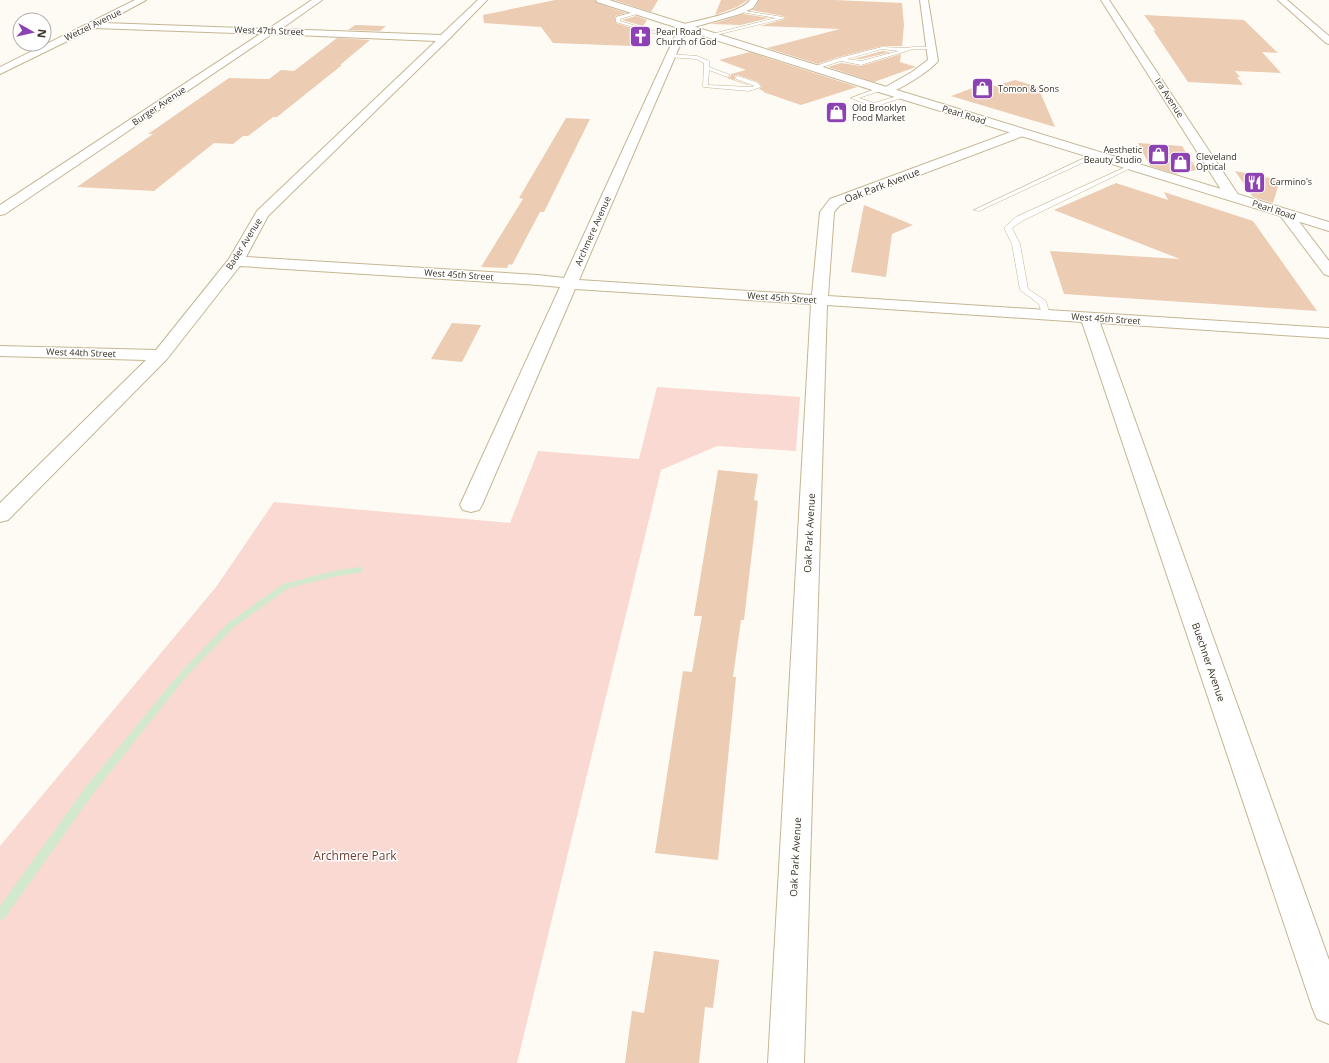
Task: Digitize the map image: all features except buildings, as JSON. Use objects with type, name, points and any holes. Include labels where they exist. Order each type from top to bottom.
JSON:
[{"type":"street","name":"Wetzel Avenue","points":[[0,71],[142,0]]},
{"type":"street","name":"Burger Avenue","points":[[0,211],[318,0]]},
{"type":"street","name":"Bader Avenue","points":[[0,515],[161,355],[236,261],[262,214],[483,0]]},
{"type":"street","name":"Pearl Road","points":[[600,0],[638,12],[681,30],[710,36],[1329,227]]},
{"type":"street","points":[[681,30],[741,11],[750,6],[754,0]]},
{"type":"street","points":[[884,90],[916,74],[933,61],[924,0]]},
{"type":"street","name":"Ira Avenue","points":[[1105,0],[1232,196]]},
{"type":"street","points":[[1282,0],[1329,41]]},
{"type":"street","name":"West 47th Street","points":[[93,25],[445,38]]},
{"type":"street","name":"Archmere Avenue","points":[[471,505],[681,30]]},
{"type":"street","name":"Oak Park Avenue","points":[[786,1063],[819,301],[827,212],[835,202],[1019,132]]},
{"type":"street","points":[[1286,214],[1329,271]]},
{"type":"street","name":"West 45th Street","points":[[236,261],[538,280],[570,284],[819,301],[1329,333]]},
{"type":"street","name":"Buechner Avenue","points":[[1089,318],[1329,1007]]},
{"type":"street","name":"West 44th Street","points":[[0,351],[161,355]]},
{"type":"lane","points":[[710,36],[783,18],[741,11]]},
{"type":"lane","points":[[638,12],[618,18],[618,22],[653,32],[681,30]]},
{"type":"lane","points":[[813,68],[841,59],[887,48],[907,50]]},
{"type":"lane","points":[[841,59],[855,63],[862,63],[913,48],[931,48]]},
{"type":"lane","points":[[670,56],[692,57],[707,62],[705,86],[745,89],[756,88],[758,85],[738,78]]},
{"type":"lane","points":[[707,68],[727,75]]},
{"type":"lane","points":[[884,90],[854,98],[874,105],[904,96]]},
{"type":"lane","points":[[977,210],[1096,155]]},
{"type":"lane","points":[[1046,315],[1043,303],[1024,290],[1016,244],[1008,228],[1019,219],[1033,212],[1132,166]]},
{"type":"green space","name":"Archmere Park","points":[[657,387],[800,397],[796,451],[717,446],[661,470],[517,1063],[0,1063],[0,846],[216,587],[274,502],[510,523],[538,451],[639,459]]},
{"type":"waterway","points":[[0,915],[89,791],[183,675],[231,625],[286,586],[333,574],[359,570]]},
{"type":"place","name":"Pearl Road Church of God","points":[[640,37]]},
{"type":"place","name":"Tomon & Sons","points":[[982,89]]},
{"type":"place","name":"Old Brooklyn Food Market","points":[[836,113]]},
{"type":"place","name":"Aesthetic Beauty Studio","points":[[1158,155]]},
{"type":"place","name":"Cleveland Optical","points":[[1181,162]]},
{"type":"place","name":"Carmino's","points":[[1255,182]]}]
